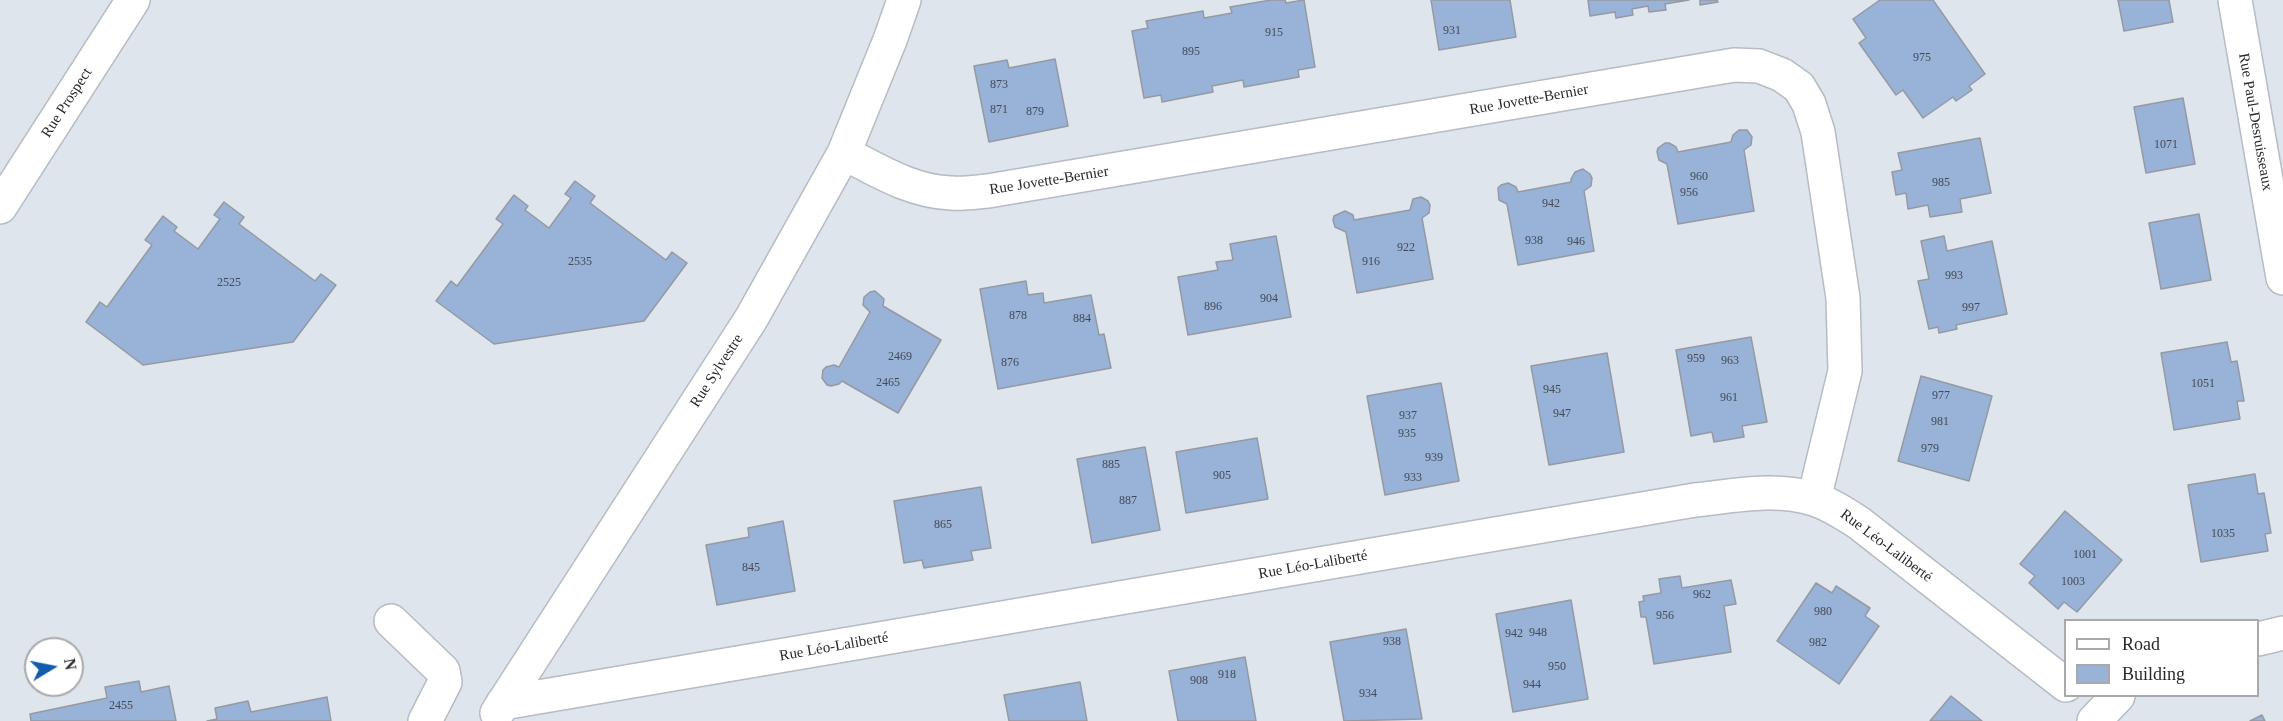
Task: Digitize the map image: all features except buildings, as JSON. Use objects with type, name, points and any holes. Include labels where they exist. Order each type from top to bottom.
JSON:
[{"type":"street","name":"Rue Prospect","points":[[0,207],[133,0]]},
{"type":"street","name":"Rue Sylvestre","points":[[498,712],[750,319],[844,153],[904,0]]},
{"type":"street","name":"Rue Paul-Desruisseaux","points":[[2235,0],[2283,278]]},
{"type":"street","name":"Rue Jovette-Bernier","points":[[844,153],[922,189],[951,194],[988,191],[1734,65],[1759,66],[1782,75],[1799,87],[1809,104],[1815,122],[1843,298],[1845,370],[1814,499]]},
{"type":"street","name":"Rue Léo-Laliberté","points":[[498,712],[1695,500],[1785,493],[1814,499],[1859,523],[2064,683]]},
{"type":"street","points":[[391,621],[443,671],[445,682],[425,721]]},
{"type":"street","points":[[2259,639],[2283,633]]}]
